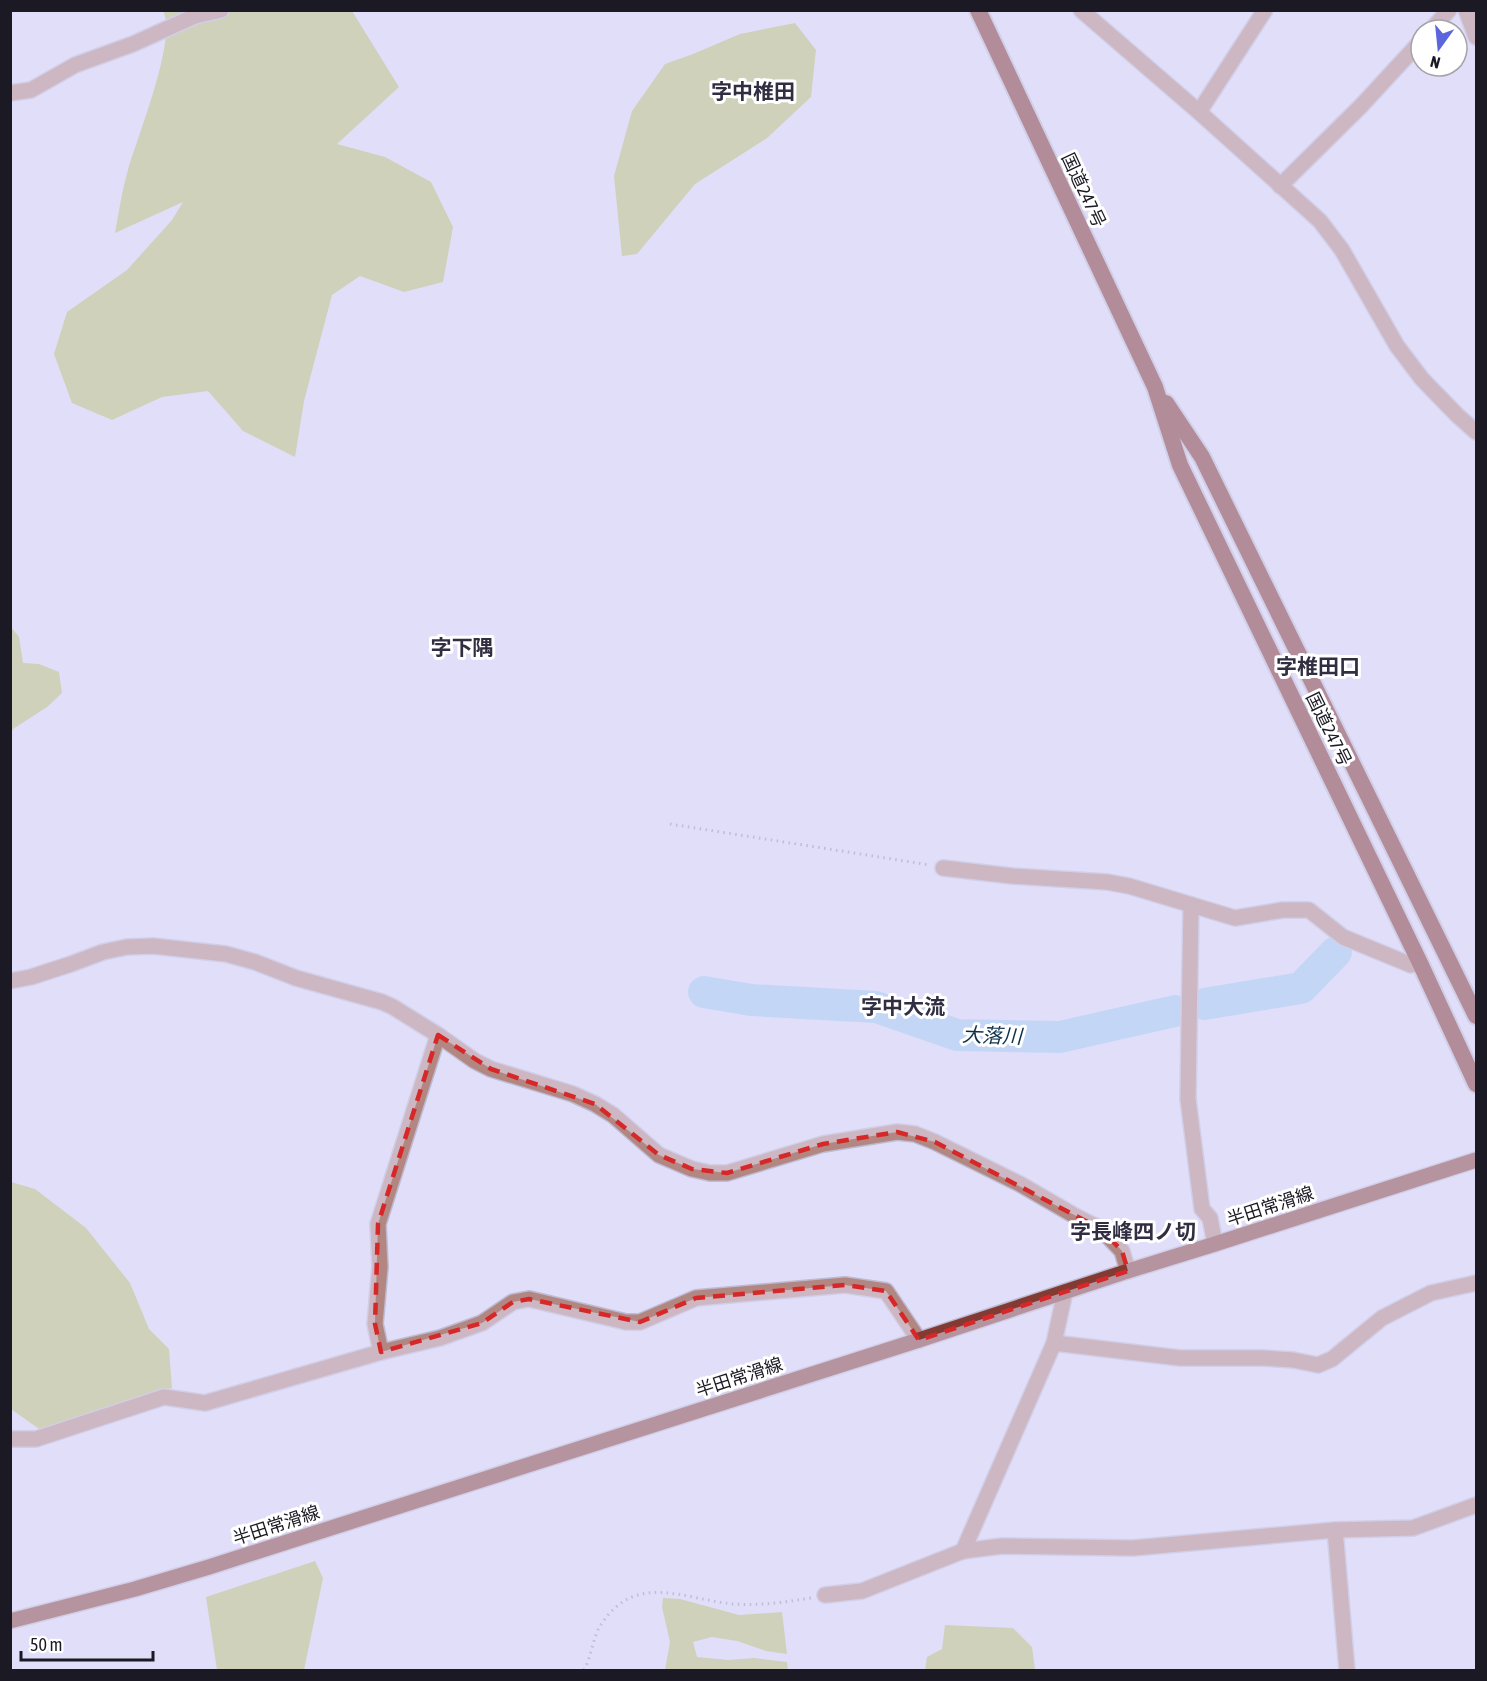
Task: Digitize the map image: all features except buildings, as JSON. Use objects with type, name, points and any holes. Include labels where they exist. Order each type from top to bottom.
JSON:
[{"type":"highway","name":"国道247号","points":[[978,10],[1155,387],[1180,465],[1476,1084]]},
{"type":"highway","name":"国道247号","points":[[1155,387],[1202,457],[1476,1016]]},
{"type":"main road","name":"半田常滑線","points":[[10,1621],[135,1589],[209,1567],[1476,1160]]},
{"type":"street","points":[[10,93],[31,90],[75,65],[133,44],[195,16],[221,10]]},
{"type":"street","points":[[1082,10],[1320,221],[1342,250],[1397,346],[1422,379],[1457,416],[1476,432]]},
{"type":"street","points":[[1199,112],[1265,10]]},
{"type":"street","points":[[1466,10],[1476,37]]},
{"type":"street","points":[[1280,186],[1409,54]]},
{"type":"street","points":[[943,868],[1012,876],[1107,882],[1129,886],[1235,918],[1283,910],[1309,910],[1343,937],[1411,965],[1420,963]]},
{"type":"street","points":[[1191,905],[1188,1099],[1202,1209],[1210,1218],[1215,1244]]},
{"type":"street","points":[[10,981],[31,977],[103,952],[127,947],[153,946],[226,954],[393,1007],[491,1069],[573,1094],[595,1104],[613,1115],[659,1155],[692,1170],[728,1173],[823,1144],[897,1132],[915,1134],[1020,1184],[1101,1228],[1122,1251],[1128,1271]]},
{"type":"street","points":[[381,1352],[375,1324],[380,1268],[378,1224],[438,1035]]},
{"type":"street","points":[[1054,1343],[1180,1358],[1263,1358],[1293,1360],[1318,1365],[1332,1359],[1382,1318],[1431,1293],[1476,1283]]},
{"type":"street","points":[[10,1439],[36,1439],[164,1397],[205,1403],[381,1352],[440,1338],[482,1323],[513,1302],[529,1299],[626,1322],[640,1322],[696,1298],[845,1285],[886,1291],[919,1340]]},
{"type":"street","points":[[963,1551],[1054,1343],[1065,1292]]},
{"type":"street","points":[[825,1595],[862,1591],[963,1551],[1002,1546],[1132,1548],[1335,1530],[1413,1528],[1476,1504]]},
{"type":"street","points":[[1335,1530],[1347,1671]]},
{"type":"path","points":[[670,824],[943,868]]},
{"type":"path","points":[[584,1671],[600,1625],[614,1608],[630,1596],[660,1591],[734,1604],[778,1604],[825,1595]]},
{"type":"highlighted area","points":[[438,1035],[491,1069],[595,1104],[659,1155],[692,1169],[727,1173],[823,1144],[897,1132],[935,1142],[1101,1229],[1122,1251],[1128,1271],[919,1340],[886,1291],[845,1285],[696,1298],[640,1322],[529,1299],[513,1302],[482,1323],[381,1352],[375,1324],[378,1224]]},
{"type":"green space","points":[[163,11],[352,11],[399,87],[337,144],[385,157],[431,182],[453,227],[443,282],[404,292],[360,276],[332,295],[304,401],[295,457],[243,431],[208,391],[162,397],[112,420],[72,403],[54,354],[67,312],[127,270],[172,220],[183,202],[115,233],[126,178],[161,64],[166,24]]},
{"type":"green space","points":[[795,23],[816,50],[811,97],[767,138],[695,184],[637,254],[622,256],[614,176],[632,111],[665,64],[740,34]]},
{"type":"green space","points":[[11,627],[19,637],[23,663],[39,664],[59,672],[62,693],[47,707],[13,729],[11,733]]},
{"type":"green space","points":[[11,1182],[35,1189],[86,1228],[130,1283],[149,1329],[169,1349],[172,1388],[42,1431],[11,1409]]},
{"type":"green space","points":[[315,1561],[323,1578],[304,1670],[217,1670],[206,1597]]},
{"type":"green space","points":[[663,1598],[680,1599],[739,1615],[782,1612],[787,1654],[712,1637],[693,1642],[697,1657],[728,1660],[754,1658],[787,1662],[788,1670],[665,1670],[670,1642],[662,1607]]},
{"type":"green space","points":[[945,1625],[1013,1628],[1032,1647],[1035,1670],[925,1670],[927,1657],[942,1649]]},
{"type":"waterway","name":"大落川","points":[[1204,1004],[1301,988],[1336,952]]},
{"type":"waterway","name":"大落川","points":[[704,992],[751,1000],[876,1007],[957,1035],[1060,1037],[1175,1011]]},
{"type":"district","name":"字中椎田","points":[[753,91]]},
{"type":"district","name":"字下隅","points":[[462,647]]},
{"type":"district","name":"字椎田口","points":[[1318,666]]},
{"type":"district","name":"字中大流","points":[[903,1006]]},
{"type":"district","name":"字長峰四ノ切","points":[[1133,1231]]}]
